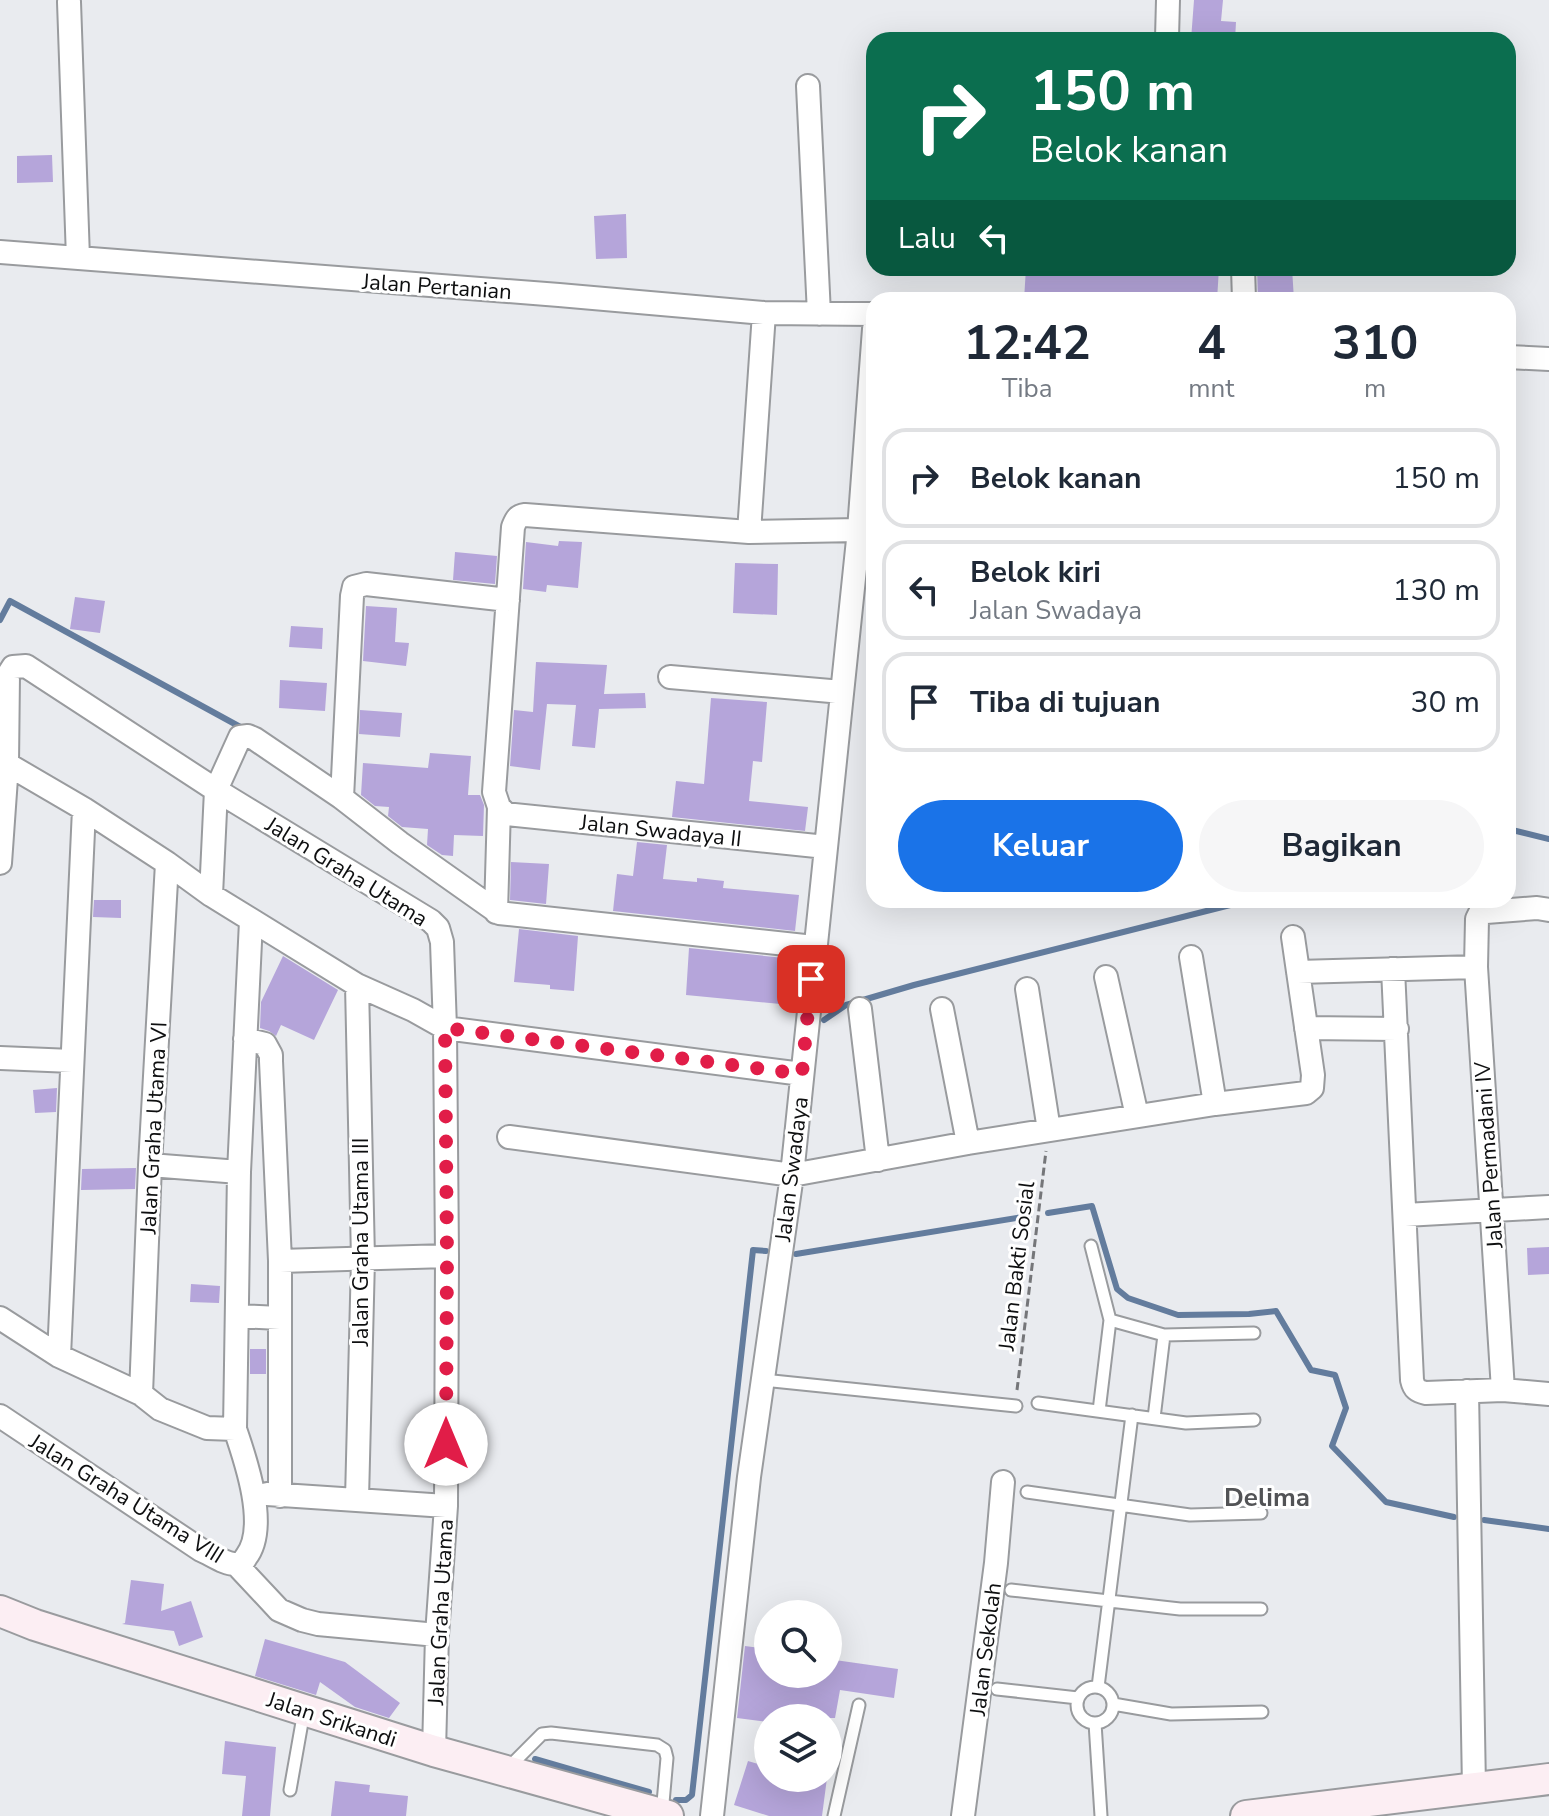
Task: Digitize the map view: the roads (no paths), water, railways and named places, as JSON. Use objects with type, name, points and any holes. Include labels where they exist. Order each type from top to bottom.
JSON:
[{"type":"main road","name":"Jalan Srikandi","points":[[0,1611],[35,1625],[434,1751],[665,1815]]},
{"type":"main road","points":[[1246,1816],[1549,1779]]},
{"type":"street","points":[[1167,32],[1168,0]]},
{"type":"street","points":[[69,2],[78,258]]},
{"type":"street","points":[[808,86],[819,314]]},
{"type":"street","name":"Jalan Pertanian","points":[[0,252],[764,313],[866,314]]},
{"type":"street","points":[[749,532],[764,313]]},
{"type":"street","points":[[1516,357],[1549,359]]},
{"type":"street","points":[[496,912],[499,807],[494,792],[516,519],[520,516],[749,532],[866,531]]},
{"type":"street","name":"Jalan Swadaya","points":[[712,1816],[749,1477],[792,1175],[842,692],[866,531]]},
{"type":"street","points":[[342,798],[354,587],[366,584],[508,600]]},
{"type":"street","name":"Jalan Graha Utama","points":[[7,764],[8,675],[13,667],[26,666],[216,790],[438,928],[442,942],[445,1028],[446,1506],[437,1635],[434,1751]]},
{"type":"street","points":[[670,677],[842,692]]},
{"type":"street","points":[[211,895],[216,790],[237,743],[248,736],[342,798],[496,912],[814,947]]},
{"type":"street","points":[[0,863],[7,764],[84,809],[251,921],[357,985],[445,1028],[802,1074]]},
{"type":"street","name":"Jalan Swadaya II","points":[[499,807],[506,814],[826,847]]},
{"type":"street","points":[[59,1356],[84,809]]},
{"type":"street","name":"Jalan Graha Utama VI","points":[[141,1394],[167,863]]},
{"type":"street","name":"Jalan Permadani IV","points":[[1503,1390],[1476,967],[1477,919],[1480,913],[1486,912],[1549,910]]},
{"type":"street","points":[[251,921],[239,1172],[235,1429],[254,1492],[255,1534],[244,1556],[279,1610],[302,1620],[437,1635]]},
{"type":"street","points":[[509,1137],[792,1175],[1049,1130],[1306,1093],[1312,1088],[1313,1075],[1293,937]]},
{"type":"street","points":[[1191,957],[1215,1104]]},
{"type":"street","points":[[1298,972],[1476,967]]},
{"type":"street","points":[[1393,969],[1414,1387],[1426,1393],[1503,1390],[1549,1394]]},
{"type":"street","points":[[1106,977],[1137,1116]]},
{"type":"street","name":"Jalan Graha Utama III","points":[[357,985],[363,1259],[357,1499]]},
{"type":"street","points":[[1027,989],[1049,1130]]},
{"type":"street","points":[[860,1009],[878,1160]]},
{"type":"street","points":[[942,1009],[968,1143]]},
{"type":"street","points":[[1306,1028],[1397,1029]]},
{"type":"street","points":[[245,1039],[265,1044],[271,1055],[280,1261],[280,1496]]},
{"type":"street","points":[[0,1058],[72,1061]]},
{"type":"street","points":[[241,1116],[274,1116]]},
{"type":"street","points":[[150,1165],[239,1172]]},
{"type":"street","points":[[1405,1215],[1549,1207]]},
{"type":"street","points":[[280,1261],[447,1256]]},
{"type":"street","points":[[237,1316],[280,1318]]},
{"type":"street","points":[[0,1318],[59,1356],[141,1394],[160,1409],[207,1428],[235,1429]]},
{"type":"street","points":[[1467,1391],[1474,1788]]},
{"type":"street","name":"Jalan Graha Utama VIII","points":[[0,1416],[201,1550],[228,1563],[244,1556]]},
{"type":"street","name":"Jalan Sekolah","points":[[963,1816],[996,1563],[1003,1482]]},
{"type":"street","points":[[254,1492],[446,1506]]},
{"type":"lane","points":[[1091,1246],[1110,1320],[1099,1411]]},
{"type":"lane","points":[[1110,1320],[1164,1335],[1254,1333]]},
{"type":"lane","points":[[1154,1418],[1164,1335]]},
{"type":"lane","points":[[763,1380],[1016,1406]]},
{"type":"lane","points":[[1038,1403],[1186,1423],[1254,1420]]},
{"type":"lane","points":[[1098,1687],[1132,1415]]},
{"type":"lane","points":[[1027,1492],[1190,1515],[1261,1513]]},
{"type":"lane","points":[[1011,1590],[1180,1609],[1261,1609]]},
{"type":"lane","points":[[1098,1687],[1108,1693],[1112,1710],[1106,1719],[1089,1722],[1080,1715],[1078,1698],[1086,1689],[1098,1687]]},
{"type":"lane","points":[[997,1689],[1078,1698]]},
{"type":"lane","points":[[1113,1704],[1171,1714],[1262,1712]]},
{"type":"lane","points":[[834,1816],[859,1705]]},
{"type":"lane","points":[[290,1790],[304,1710]]},
{"type":"lane","points":[[1095,1723],[1101,1816]]},
{"type":"lane","points":[[505,1771],[542,1734],[657,1745],[665,1750],[667,1758],[665,1815]]},
{"type":"waterway","points":[[0,620],[10,601],[244,729]]},
{"type":"waterway","points":[[1516,831],[1549,839]]},
{"type":"waterway","points":[[824,1020],[846,1005],[914,985],[1218,908]]},
{"type":"waterway","points":[[1048,1213],[1092,1206],[1117,1289],[1128,1298],[1178,1315],[1276,1311],[1311,1370],[1335,1375],[1346,1408],[1332,1446],[1386,1502],[1454,1517]]},
{"type":"waterway","points":[[796,1254],[1029,1216]]},
{"type":"waterway","points":[[676,1800],[686,1800],[692,1795],[753,1250],[766,1251]]},
{"type":"waterway","points":[[1484,1520],[1549,1529]]},
{"type":"waterway","points":[[535,1759],[649,1792]]},
{"type":"district","name":"Delima","points":[[1267,1497]]}]
